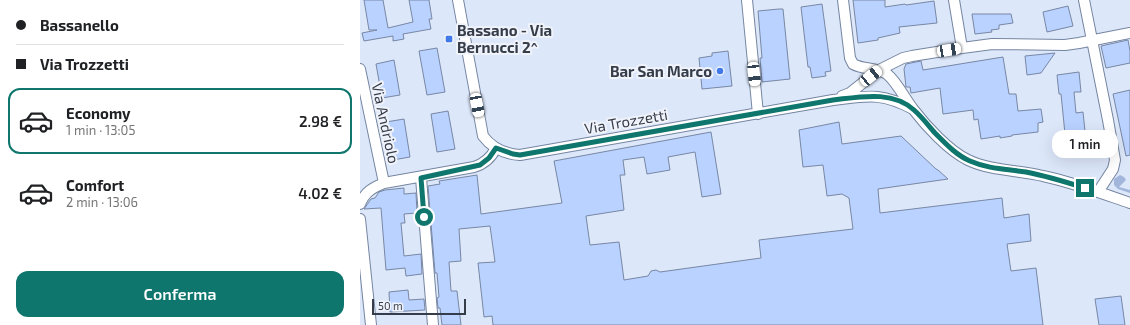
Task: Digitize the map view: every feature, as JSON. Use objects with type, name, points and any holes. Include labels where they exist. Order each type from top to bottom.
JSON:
[{"type":"street","points":[[360,204],[368,191],[384,183],[421,178],[480,165],[489,158],[496,148],[487,141],[482,132],[458,0]]},
{"type":"street","points":[[747,0],[758,114]]},
{"type":"street","points":[[843,0],[851,61],[856,66],[879,70]]},
{"type":"street","points":[[954,0],[962,48]]},
{"type":"street","points":[[1084,0],[1115,160],[1113,168],[1098,192]]},
{"type":"street","points":[[833,100],[850,93],[879,70],[908,57],[962,48],[1007,44],[1065,45],[1130,33]]},
{"type":"street","name":"Via Andriolo","points":[[360,69],[384,183]]},
{"type":"street","name":"Via Trozzetti","points":[[879,70],[888,75],[913,110],[942,141],[968,160],[982,165],[1026,172],[1059,180],[1130,203]]},
{"type":"street","name":"Via Trozzetti","points":[[496,148],[508,153],[520,155],[833,100],[869,96],[884,97],[898,101],[913,110]]},
{"type":"street","points":[[421,178],[433,325]]},
{"type":"street","points":[[360,219],[371,325]]},
{"type":"shaded area","points":[[1120,175],[1126,180],[1119,187],[1130,190],[1130,193],[1118,189],[1114,185],[1114,179]]},
{"type":"building","points":[[364,0],[383,0],[388,28],[413,22],[409,0],[429,0],[432,19],[429,19],[431,29],[403,34],[404,39],[393,41],[393,36],[364,41],[362,33],[377,30],[369,30]]},
{"type":"building","points":[[853,0],[885,0],[885,7],[934,1],[937,23],[899,27],[900,33],[878,38],[878,40],[858,43]]},
{"type":"building","points":[[822,4],[831,71],[825,72],[826,76],[812,78],[810,67],[808,67],[801,7]]},
{"type":"building","points":[[1068,6],[1073,26],[1047,32],[1043,12]]},
{"type":"building","points":[[783,9],[790,79],[762,82],[760,58],[762,58],[758,11]]},
{"type":"building","points":[[972,14],[1011,14],[1013,23],[999,25],[999,29],[991,30],[992,32],[975,34]]},
{"type":"building","points":[[1128,40],[1130,63],[1106,68],[1101,46]]},
{"type":"building","points":[[437,48],[445,92],[427,95],[419,51]]},
{"type":"building","points":[[728,51],[732,86],[702,89],[699,58],[712,56],[712,53]]},
{"type":"building","points":[[1055,53],[1041,73],[1027,75],[1025,56]]},
{"type":"building","points":[[1003,57],[1009,94],[1016,94],[1018,111],[1041,109],[1043,122],[1038,123],[1038,132],[1000,138],[1000,136],[981,139],[978,119],[974,120],[973,110],[943,114],[940,88],[911,93],[910,87],[906,87],[904,69],[906,64],[921,61],[923,70]]},
{"type":"building","points":[[394,60],[400,95],[382,98],[376,64]]},
{"type":"building","points":[[1079,72],[1081,92],[1074,92],[1076,113],[1083,112],[1085,131],[1065,134],[1061,94],[1059,94],[1057,75]]},
{"type":"building","points":[[1130,90],[1130,155],[1126,156],[1113,94]]},
{"type":"building","points":[[448,111],[455,149],[437,152],[431,114]]},
{"type":"building","points":[[404,119],[410,157],[393,160],[386,122]]},
{"type":"building","points":[[839,122],[842,144],[901,136],[948,179],[878,189],[880,213],[1002,198],[1004,218],[1029,214],[1031,241],[1007,244],[1011,271],[1036,268],[1043,325],[493,325],[492,316],[484,317],[478,263],[495,262],[490,226],[459,229],[461,261],[449,262],[451,291],[457,291],[461,325],[442,325],[440,308],[438,308],[437,298],[439,297],[437,273],[435,273],[428,186],[440,184],[439,181],[477,175],[481,214],[562,203],[554,161],[711,132],[721,194],[702,197],[695,152],[668,157],[670,170],[647,174],[644,157],[623,160],[625,175],[620,175],[624,210],[586,216],[590,245],[619,242],[624,280],[648,276],[651,271],[656,270],[660,272],[761,258],[759,240],[853,229],[849,198],[842,194],[827,196],[823,165],[803,167],[799,130]]},
{"type":"building","points":[[404,188],[404,194],[416,193],[417,213],[404,214],[405,223],[401,223],[404,256],[421,254],[422,274],[406,276],[405,268],[386,270],[381,208],[364,209],[371,199],[375,198],[379,192]]},
{"type":"building","points":[[408,290],[409,300],[424,299],[425,310],[390,312],[389,292]]},
{"type":"building","points":[[1121,296],[1125,325],[1099,325],[1095,299]]},
{"type":"place","name":"Bassano - Via Bernucci 2^","points":[[449,39]]},
{"type":"place","name":"Bar San Marco","points":[[720,71]]},
{"type":"route","points":[[424,217],[421,178],[480,165],[489,158],[496,148],[504,152],[520,155],[833,100],[869,96],[884,97],[898,101],[913,110],[942,141],[968,160],[1000,169],[1026,172],[1043,176],[1085,188]]}]
